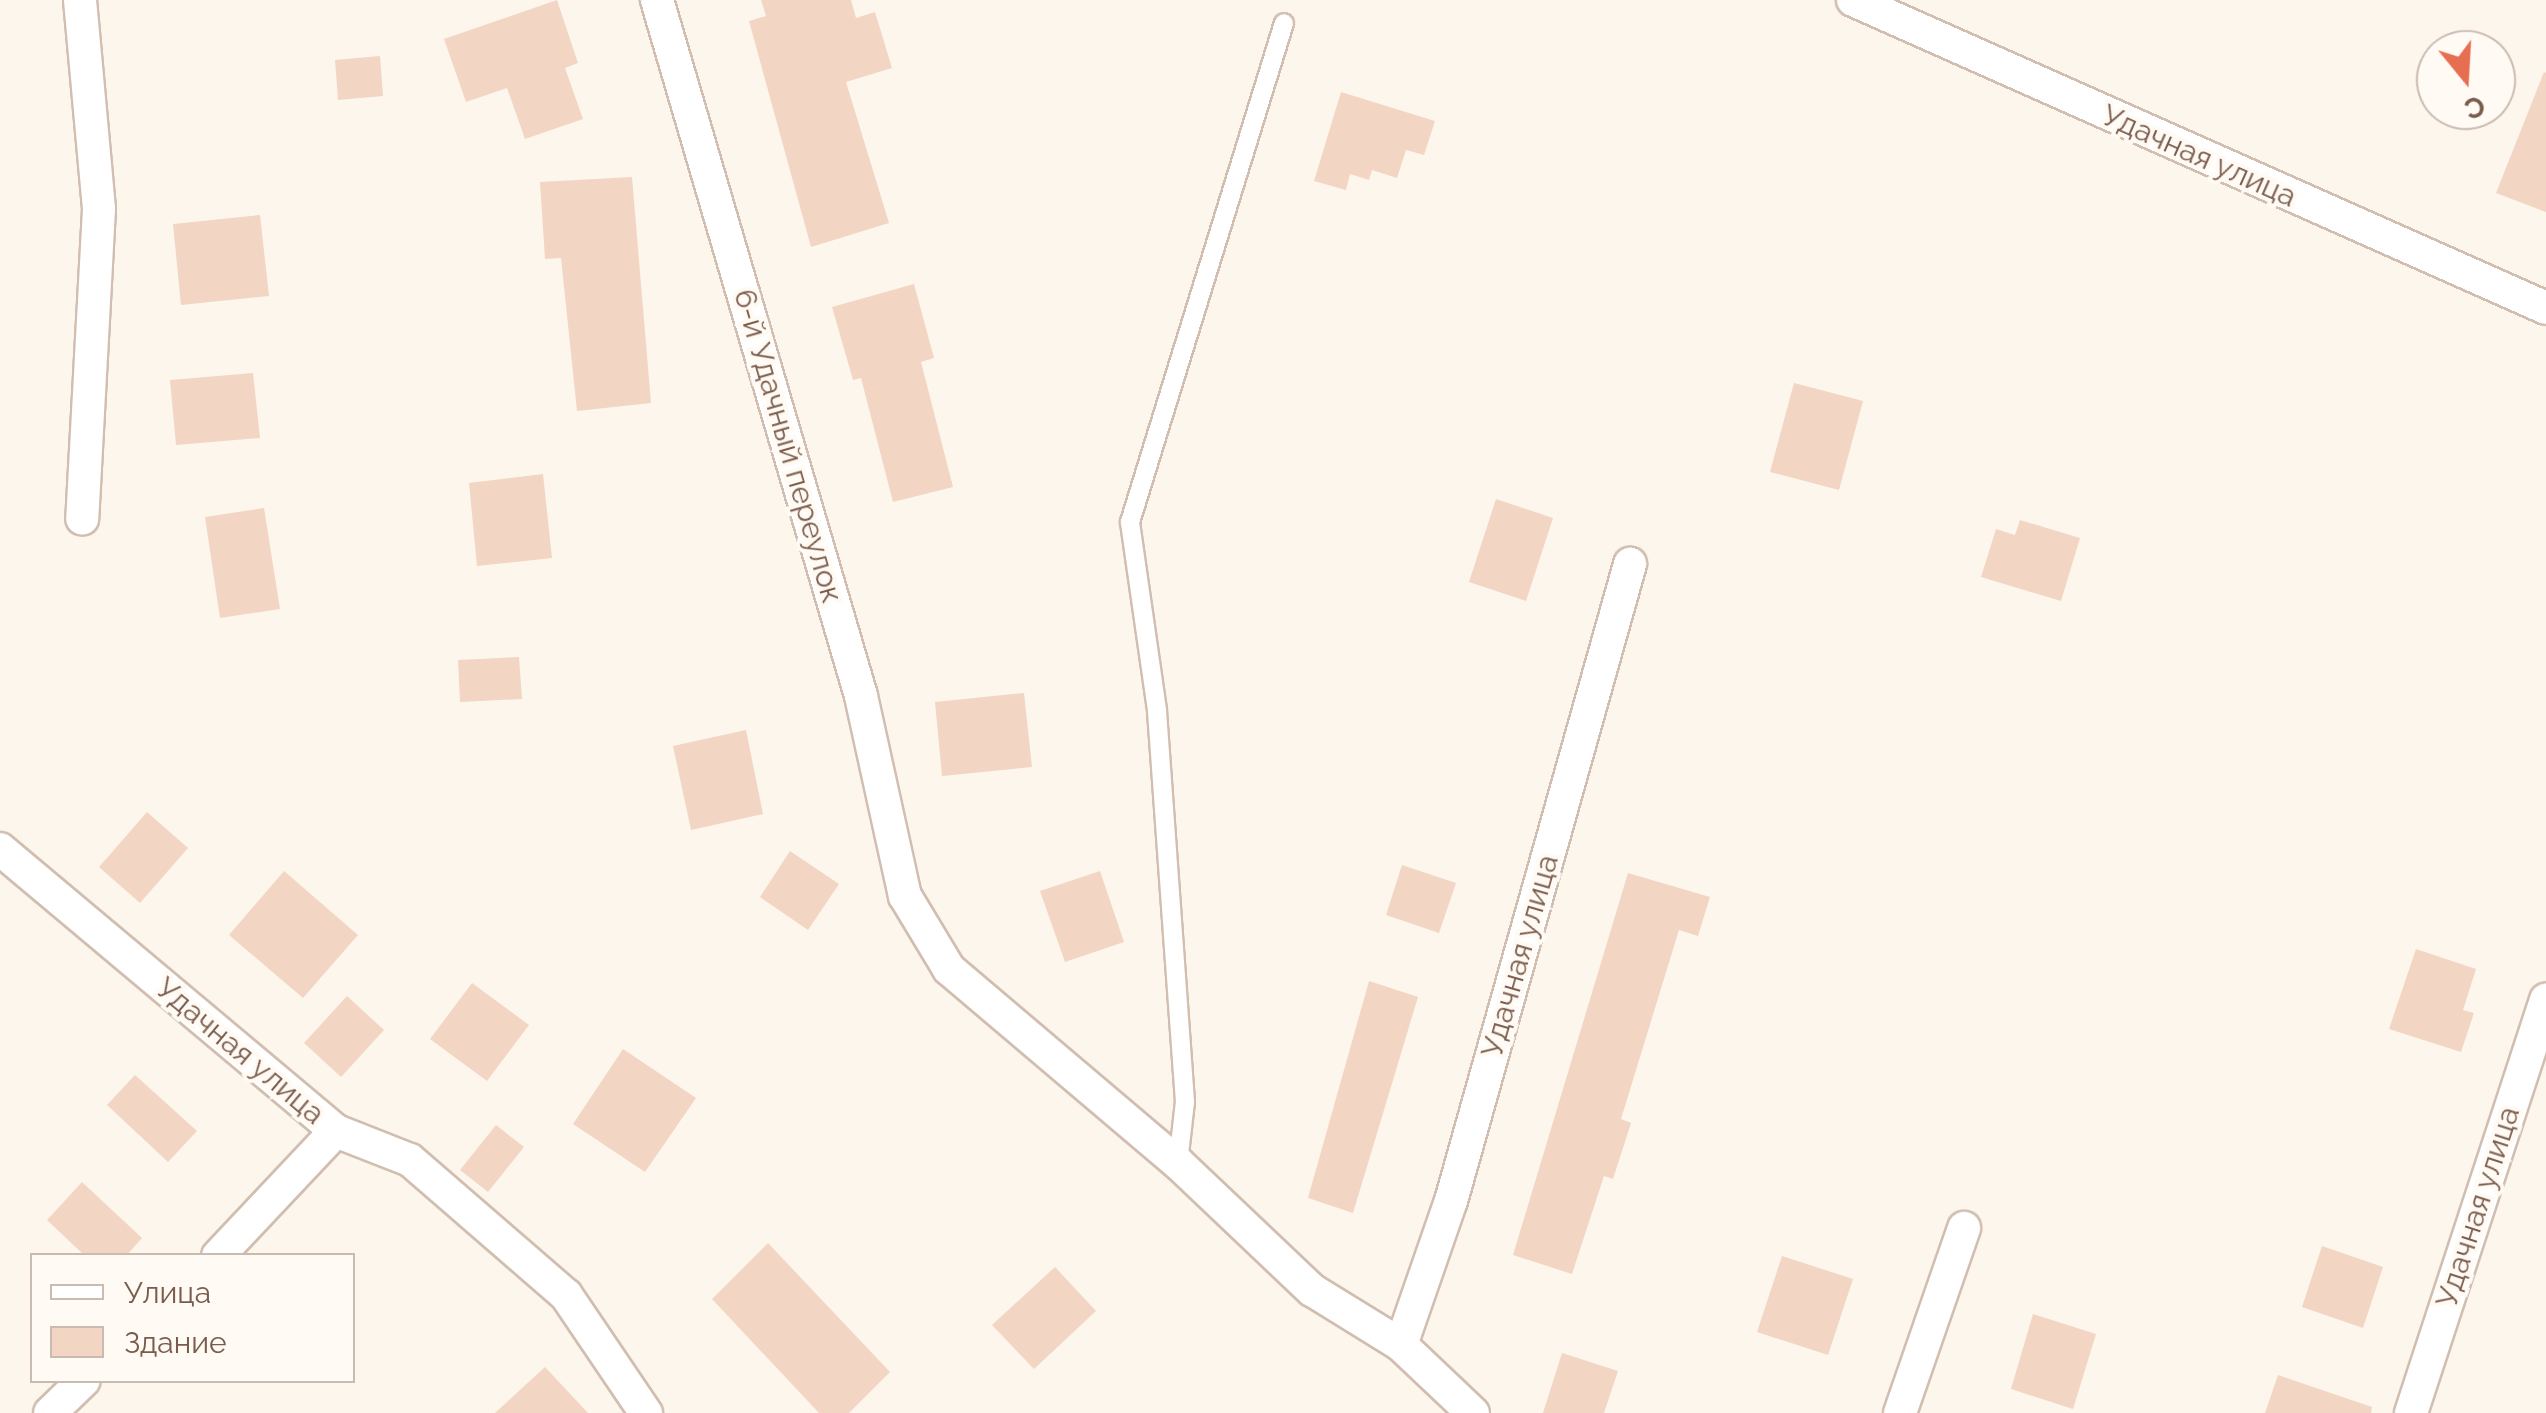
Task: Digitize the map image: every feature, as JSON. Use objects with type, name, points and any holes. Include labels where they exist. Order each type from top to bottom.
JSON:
[{"type":"street","points":[[80,0],[98,209],[82,519]]},
{"type":"street","name":"6-й Удачный переулок","points":[[657,0],[861,696],[905,896],[949,968],[1178,1163]]},
{"type":"street","name":"Удачная улица","points":[[1853,0],[2546,308]]},
{"type":"street","name":"Удачная улица","points":[[1401,1345],[1451,1201],[1630,564]]},
{"type":"street","name":"Удачная улица","points":[[0,849],[336,1132],[410,1160],[566,1294],[646,1413]]},
{"type":"street","name":"Удачная улица","points":[[2410,1413],[2546,1000]]},
{"type":"street","points":[[221,1253],[336,1132]]},
{"type":"street","points":[[1178,1163],[1312,1290],[1401,1345],[1473,1413]]},
{"type":"street","points":[[1900,1413],[1964,1228]]},
{"type":"street","points":[[50,1413],[81,1383]]},
{"type":"lane","points":[[1178,1163],[1185,1102],[1158,730],[1130,522],[1284,23]]},
{"type":"building","points":[[557,0],[578,63],[565,68],[583,119],[525,139],[507,88],[466,102],[444,39]]},
{"type":"building","points":[[761,0],[851,0],[856,18],[875,12],[892,68],[846,82],[889,223],[811,247],[749,21],[766,16]]},
{"type":"building","points":[[380,56],[383,96],[338,100],[335,60]]},
{"type":"building","points":[[2546,73],[2546,212],[2496,193]]},
{"type":"building","points":[[1341,92],[1435,121],[1424,155],[1406,150],[1397,178],[1372,170],[1369,180],[1350,174],[1346,190],[1314,181]]},
{"type":"building","points":[[632,177],[651,403],[577,411],[561,258],[545,259],[540,182]]},
{"type":"building","points":[[260,215],[269,296],[181,305],[173,224]]},
{"type":"building","points":[[914,284],[934,358],[921,362],[953,487],[893,502],[861,378],[853,380],[832,307]]},
{"type":"building","points":[[253,373],[260,438],[176,445],[170,380]]},
{"type":"building","points":[[1794,383],[1863,401],[1839,490],[1770,472]]},
{"type":"building","points":[[543,474],[552,558],[477,566],[469,483]]},
{"type":"building","points":[[1496,499],[1553,518],[1526,601],[1469,582]]},
{"type":"building","points":[[264,508],[280,609],[220,618],[205,517]]},
{"type":"building","points":[[2020,520],[2080,538],[2061,601],[1981,577],[1996,529],[2015,535]]},
{"type":"building","points":[[519,657],[522,699],[460,702],[458,660]]},
{"type":"building","points":[[1024,693],[1032,767],[942,776],[935,702]]},
{"type":"building","points":[[746,730],[763,814],[691,830],[673,746]]},
{"type":"building","points":[[147,812],[188,848],[140,903],[99,867]]},
{"type":"building","points":[[790,851],[839,884],[808,930],[760,897]]},
{"type":"building","points":[[1402,865],[1456,883],[1439,933],[1386,915]]},
{"type":"building","points":[[284,871],[358,935],[303,998],[229,935]]},
{"type":"building","points":[[1100,871],[1124,942],[1065,962],[1040,891]]},
{"type":"building","points":[[1628,873],[1710,897],[1698,936],[1679,930],[1621,1119],[1631,1123],[1613,1179],[1604,1176],[1572,1274],[1513,1255]]},
{"type":"building","points":[[2416,949],[2476,969],[2463,1010],[2474,1013],[2461,1052],[2389,1029]]},
{"type":"building","points":[[1369,981],[1418,997],[1353,1213],[1308,1198]]},
{"type":"building","points":[[472,983],[529,1025],[487,1081],[430,1039]]},
{"type":"building","points":[[347,996],[384,1030],[341,1077],[304,1043]]},
{"type":"building","points":[[623,1049],[696,1098],[645,1172],[573,1124]]},
{"type":"building","points":[[135,1075],[197,1131],[168,1162],[107,1105]]},
{"type":"building","points":[[496,1125],[524,1147],[488,1192],[460,1170]]},
{"type":"building","points":[[82,1182],[142,1238],[129,1253],[82,1253],[47,1220]]},
{"type":"building","points":[[768,1243],[890,1372],[849,1413],[819,1413],[712,1299]]},
{"type":"building","points":[[2322,1246],[2383,1267],[2363,1328],[2302,1307]]},
{"type":"building","points":[[1782,1256],[1853,1279],[1828,1355],[1757,1332]]},
{"type":"building","points":[[1055,1267],[1096,1311],[1034,1369],[992,1325]]},
{"type":"building","points":[[2033,1314],[2096,1334],[2073,1409],[2011,1389]]},
{"type":"building","points":[[1562,1353],[1618,1371],[1604,1413],[1543,1413]]},
{"type":"building","points":[[545,1367],[588,1413],[495,1413]]},
{"type":"building","points":[[2278,1375],[2372,1407],[2371,1413],[2265,1413]]}]
